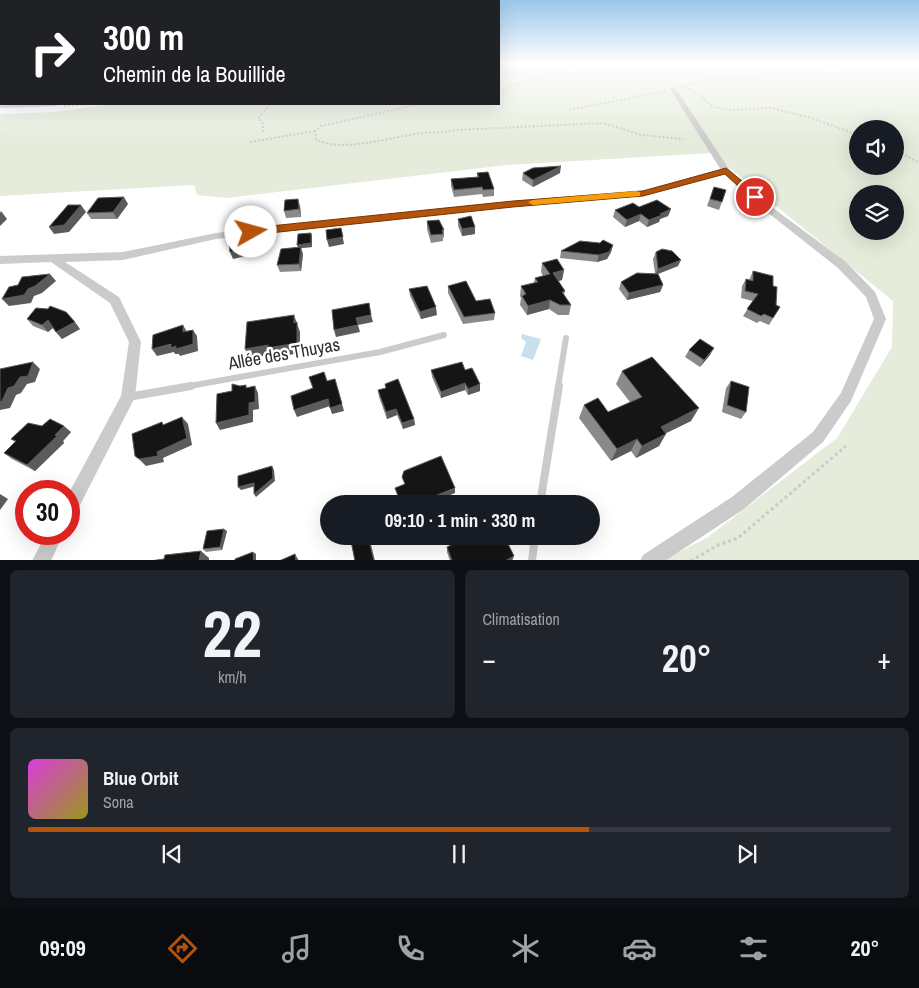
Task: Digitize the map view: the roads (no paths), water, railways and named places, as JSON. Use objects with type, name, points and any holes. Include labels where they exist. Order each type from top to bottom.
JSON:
[{"type":"street","points":[[649,560],[738,503],[818,437],[846,398],[880,319],[871,295],[842,265],[770,210],[726,171],[679,89]]},
{"type":"street","points":[[0,260],[124,256],[224,234],[513,204],[643,193],[726,171]]},
{"type":"street","points":[[51,257],[115,300],[135,342],[128,397],[80,487]]},
{"type":"street","points":[[41,560],[49,545]]},
{"type":"lane","name":"Allée des Thuyas","points":[[128,397],[380,352],[444,335]]},
{"type":"lane","points":[[541,495],[566,338]]},
{"type":"lane","points":[[532,560],[534,545]]},
{"type":"water","points":[[522,334],[541,339],[533,360],[521,356],[526,342],[521,338]]}]
